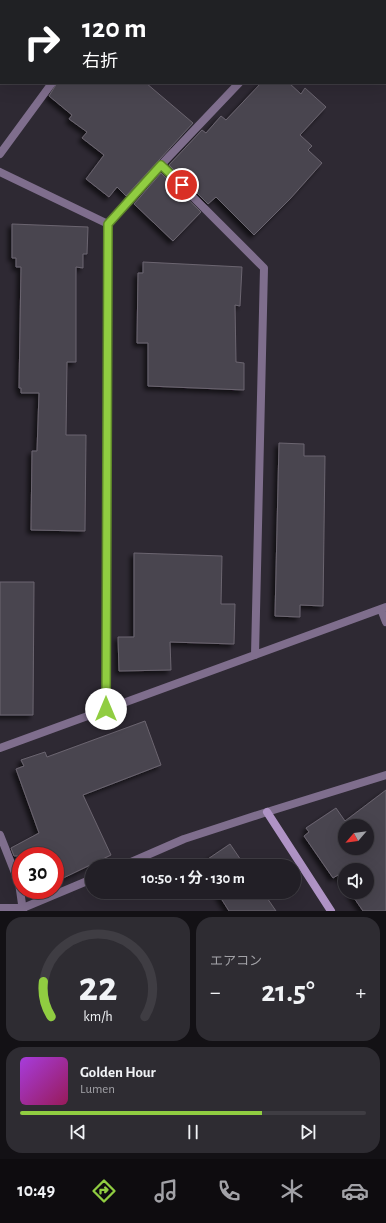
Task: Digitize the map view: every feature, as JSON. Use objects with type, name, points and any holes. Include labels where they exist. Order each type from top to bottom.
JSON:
[{"type":"street","points":[[0,154],[51,84]]},
{"type":"street","points":[[106,709],[108,224],[161,165],[238,84]]},
{"type":"street","points":[[161,165],[264,268],[255,655]]},
{"type":"street","points":[[0,172],[108,224]]},
{"type":"street","points":[[0,748],[383,608],[386,622]]},
{"type":"street","points":[[139,859],[184,840],[267,812],[386,775]]},
{"type":"street","points":[[267,812],[331,911]]},
{"type":"street","points":[[0,835],[19,884],[23,909]]},
{"type":"street","points":[[0,908],[23,909],[85,882]]},
{"type":"building","points":[[56,84],[147,84],[193,123],[126,196],[117,187],[109,197],[86,179],[104,155],[82,138],[87,132],[69,119],[72,115],[49,96]]},
{"type":"building","points":[[260,84],[290,84],[301,94],[305,88],[326,107],[300,135],[312,146],[308,150],[322,163],[290,199],[254,235],[216,197],[208,204],[169,165],[202,130],[206,133],[221,116],[226,120]]},
{"type":"building","points":[[161,173],[201,212],[173,241],[134,204]]},
{"type":"building","points":[[12,224],[88,227],[87,254],[83,254],[83,268],[76,267],[76,362],[67,362],[66,435],[86,435],[85,531],[31,530],[32,451],[37,451],[39,393],[21,393],[21,388],[19,388],[21,267],[16,267],[16,258],[12,258]]},
{"type":"building","points":[[143,262],[242,267],[240,306],[235,305],[236,362],[244,363],[244,390],[148,386],[148,343],[137,343],[138,273],[143,273]]},
{"type":"building","points":[[279,443],[304,444],[304,456],[325,456],[323,606],[300,605],[300,617],[275,616]]},
{"type":"building","points":[[134,553],[222,556],[221,604],[235,604],[234,644],[170,642],[171,670],[119,671],[118,637],[134,637]]},
{"type":"building","points":[[0,582],[34,582],[33,715],[0,715]]},
{"type":"building","points":[[145,721],[161,765],[83,795],[111,855],[103,859],[85,859],[85,868],[64,878],[64,847],[13,847],[39,833],[16,769],[24,766],[21,760],[45,752],[47,757]]},
{"type":"building","points":[[386,790],[386,911],[363,911],[355,899],[374,899],[374,863],[338,863],[338,875],[333,878],[304,836],[309,832],[306,828],[336,808],[344,819],[338,819],[338,855],[374,855],[374,819],[348,819]]},
{"type":"building","points":[[230,844],[240,859],[208,859]]},
{"type":"building","points":[[221,899],[268,899],[276,911],[229,911]]},
{"type":"route","points":[[106,709],[108,224],[161,165],[182,185]]}]
